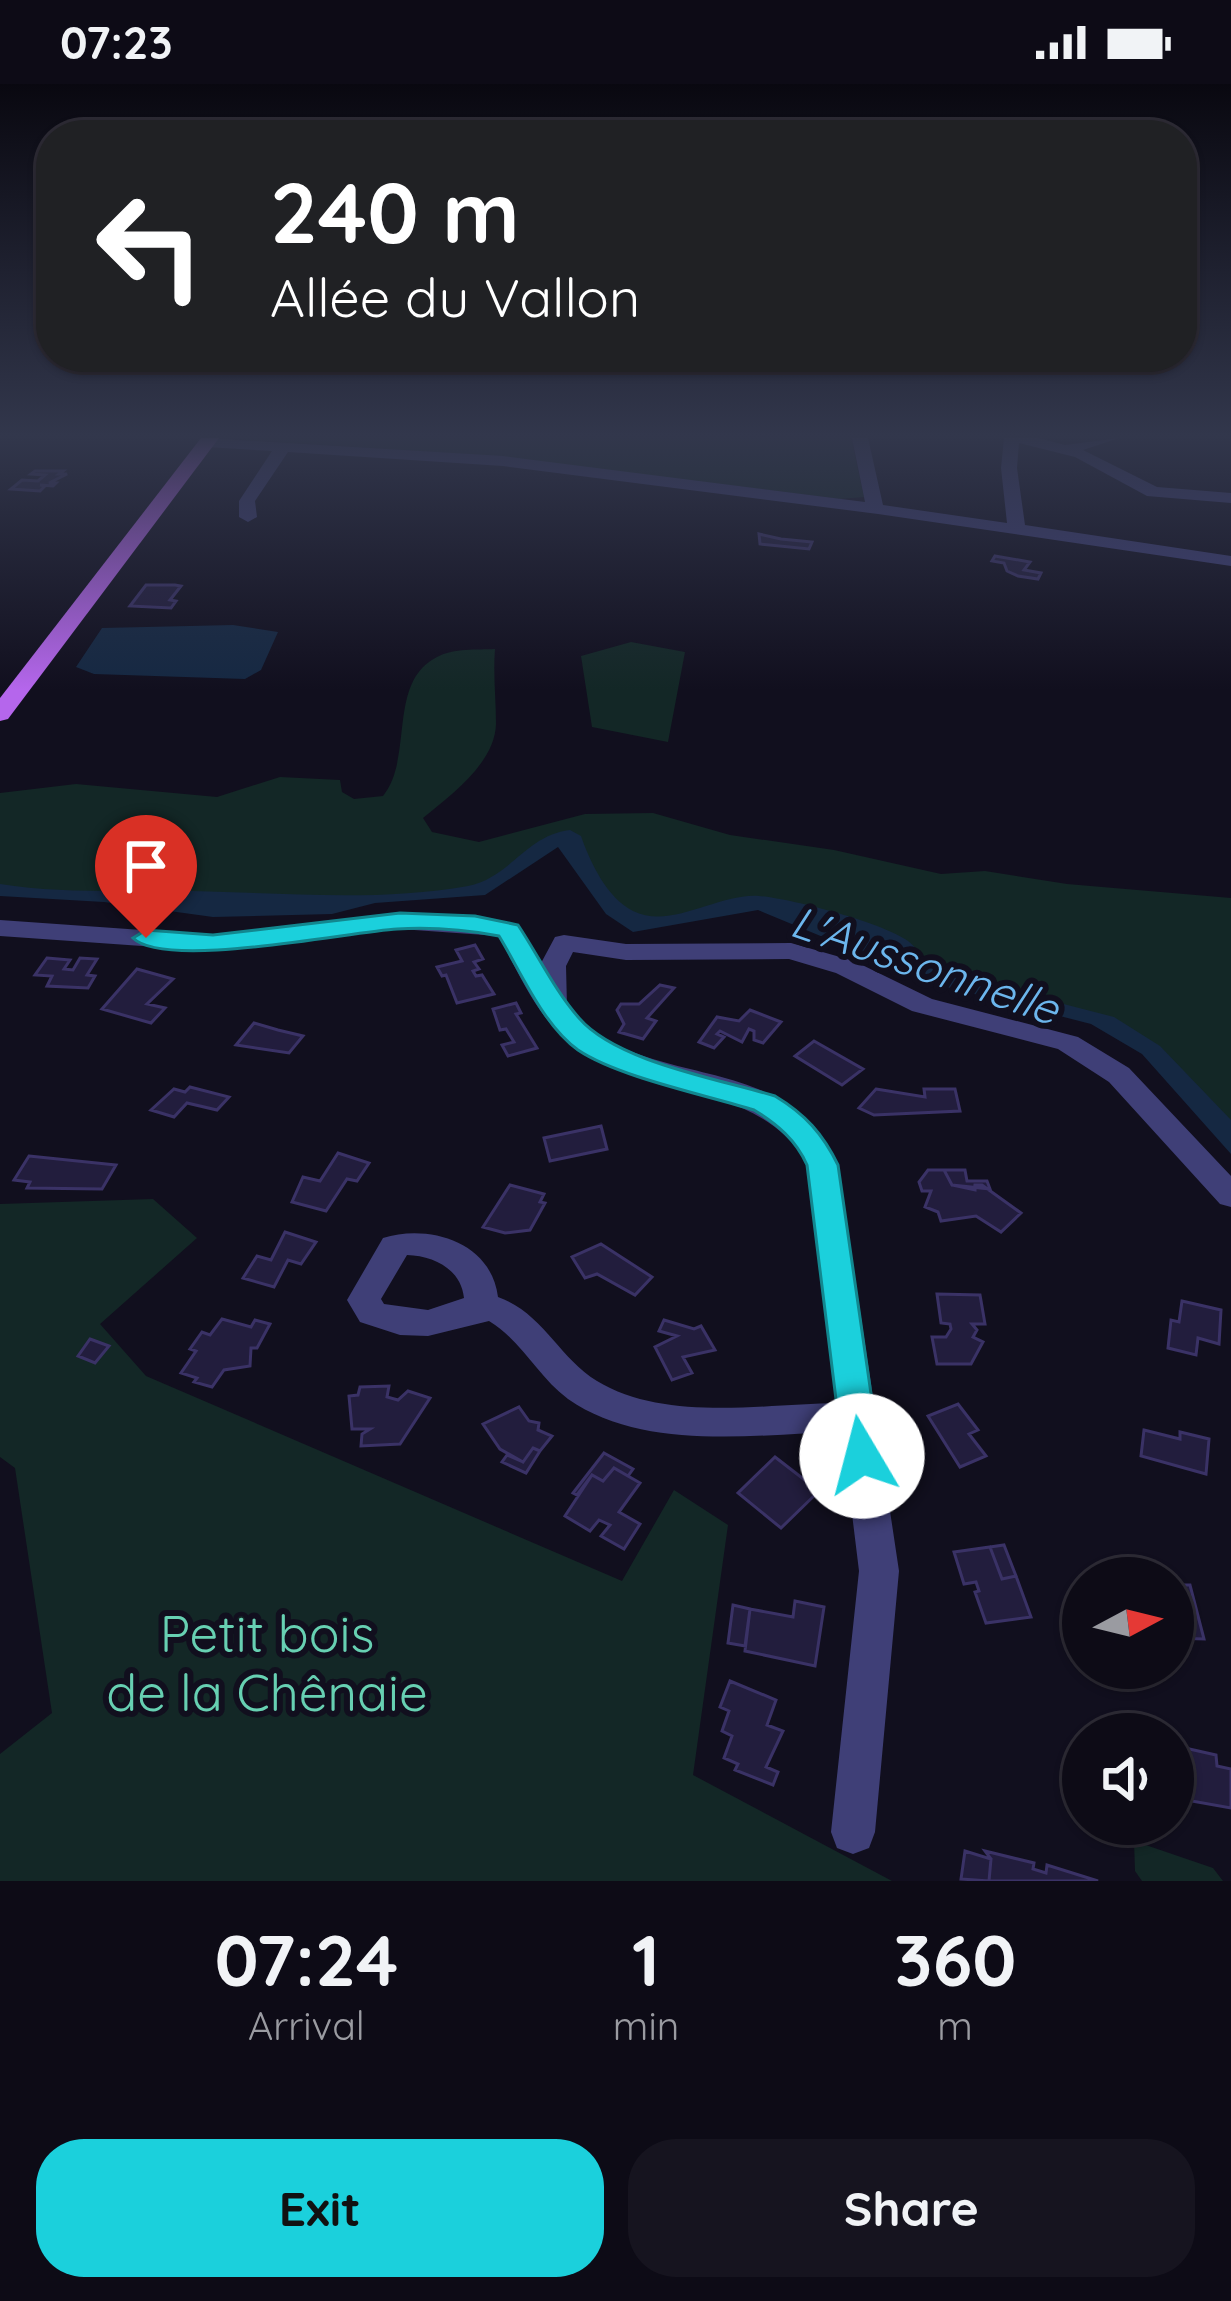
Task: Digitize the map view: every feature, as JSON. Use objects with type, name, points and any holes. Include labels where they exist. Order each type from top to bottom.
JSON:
[{"type":"main road","points":[[0,714],[146,522]]},
{"type":"street","points":[[975,522],[1231,561]]},
{"type":"street","points":[[1016,522],[1017,530]]},
{"type":"street","points":[[0,928],[213,943],[400,921],[475,924],[626,952],[791,951],[845,967],[922,1005],[1068,1043],[1119,1075],[1231,1196]]},
{"type":"street","points":[[508,930],[576,1034],[601,1051],[764,1103],[795,1123],[813,1143],[823,1165],[878,1571],[853,1832]]},
{"type":"street","points":[[554,1004],[553,966],[564,943]]},
{"type":"street","points":[[481,1304],[525,1324],[565,1376],[612,1406],[675,1417],[856,1417]]},
{"type":"green space","points":[[631,642],[685,652],[668,742],[592,727],[581,656]]},
{"type":"green space","points":[[495,649],[494,738],[470,777],[423,818],[432,832],[479,842],[585,814],[653,813],[730,835],[834,850],[941,874],[985,871],[1067,884],[1231,898],[1231,1129],[1134,1034],[943,978],[746,905],[633,928],[566,836],[487,892],[265,904],[0,888],[0,793],[76,784],[217,797],[280,777],[340,780],[342,792],[354,799],[383,796],[397,762],[406,702],[422,669],[451,652]]},
{"type":"green space","name":"Petit bois de la Chênaie","points":[[153,1199],[197,1238],[100,1324],[146,1376],[622,1581],[674,1490],[728,1525],[693,1775],[892,1881],[0,1881],[0,1754],[52,1713],[15,1468],[0,1457],[0,1204]]},
{"type":"green space","points":[[1134,1845],[1146,1845],[1213,1868],[1223,1881],[1142,1881],[1135,1871]]},
{"type":"water","points":[[233,625],[278,632],[261,670],[245,679],[94,674],[76,667],[102,628]]},
{"type":"water","name":"L'Aussonnelle","points":[[570,830],[581,836],[607,888],[633,911],[648,916],[679,914],[743,897],[792,901],[896,934],[939,972],[1114,1017],[1160,1046],[1231,1120],[1231,1154],[1142,1054],[1091,1024],[939,985],[758,910],[633,932],[606,914],[558,847],[485,895],[375,903],[332,914],[213,917],[104,902],[0,896],[0,884],[330,895],[434,891],[483,882],[541,840]]},
{"type":"building","points":[[759,534],[812,542],[809,549],[760,544]]},
{"type":"building","points":[[995,556],[1030,562],[1024,570],[1041,573],[1038,579],[1018,576],[1007,571],[1004,563],[992,561]]},
{"type":"building","points":[[146,585],[181,586],[170,600],[176,601],[171,608],[130,606]]},
{"type":"building","points":[[475,945],[483,959],[474,962],[479,969],[473,971],[482,975],[494,994],[457,1003],[446,975],[437,967],[462,961],[456,950]]},
{"type":"building","points":[[47,958],[70,960],[64,969],[73,970],[80,958],[97,959],[87,975],[95,976],[88,988],[47,986],[52,976],[35,975]]},
{"type":"building","points":[[137,969],[173,979],[147,1004],[165,1008],[151,1023],[102,1009]]},
{"type":"building","points":[[660,985],[674,988],[647,1018],[656,1021],[643,1039],[619,1032],[624,1024],[617,1010],[621,1004],[639,1004]]},
{"type":"building","points":[[516,1003],[521,1013],[516,1014],[537,1048],[508,1056],[502,1045],[514,1042],[506,1029],[500,1030],[493,1009]]},
{"type":"building","points":[[750,1010],[781,1022],[763,1043],[754,1040],[754,1031],[749,1029],[742,1042],[720,1031],[717,1034],[724,1037],[714,1048],[699,1042],[717,1017],[739,1021]]},
{"type":"building","points":[[254,1023],[303,1036],[289,1053],[236,1045]]},
{"type":"building","points":[[814,1041],[863,1069],[842,1085],[795,1056]]},
{"type":"building","points":[[190,1087],[229,1097],[217,1110],[187,1103],[174,1117],[151,1110],[174,1089],[185,1092]]},
{"type":"building","points":[[876,1089],[925,1097],[924,1089],[955,1089],[960,1111],[874,1115],[859,1108]]},
{"type":"building","points":[[601,1126],[607,1149],[550,1161],[544,1138]]},
{"type":"building","points":[[338,1153],[369,1163],[357,1181],[347,1179],[326,1211],[292,1202],[303,1177],[320,1181]]},
{"type":"building","points":[[29,1156],[116,1165],[102,1189],[27,1188],[30,1182],[14,1180]]},
{"type":"building","points":[[928,1170],[944,1170],[952,1185],[975,1190],[975,1185],[982,1185],[1021,1213],[1001,1232],[976,1216],[941,1221],[938,1212],[925,1207],[931,1191],[922,1191],[919,1182]]},
{"type":"building","points":[[944,1170],[965,1170],[967,1181],[987,1181],[990,1189],[952,1185]]},
{"type":"building","points":[[510,1185],[544,1194],[540,1202],[545,1203],[530,1230],[505,1233],[483,1227]]},
{"type":"building","points":[[285,1232],[316,1242],[301,1264],[288,1260],[274,1287],[243,1278],[257,1256],[271,1260]]},
{"type":"building","points":[[601,1244],[652,1277],[635,1295],[597,1274],[585,1278],[572,1257]]},
{"type":"building","points":[[937,1294],[980,1295],[985,1324],[972,1324],[977,1330],[973,1337],[983,1342],[971,1364],[937,1364],[932,1337],[946,1337],[951,1329],[950,1324],[941,1323]]},
{"type":"building","points":[[1182,1301],[1221,1310],[1219,1344],[1198,1338],[1196,1355],[1168,1348],[1171,1320],[1179,1322]]},
{"type":"building","points":[[222,1319],[251,1327],[255,1320],[270,1324],[257,1348],[251,1348],[250,1366],[224,1370],[212,1387],[194,1382],[197,1378],[181,1373],[196,1351],[190,1349],[202,1332],[210,1335]]},
{"type":"building","points":[[664,1320],[694,1329],[701,1326],[715,1350],[683,1357],[692,1373],[672,1380],[655,1347],[677,1336],[659,1331]]},
{"type":"building","points":[[90,1339],[109,1346],[95,1363],[78,1356]]},
{"type":"building","points":[[389,1386],[387,1397],[398,1400],[408,1391],[430,1398],[400,1444],[361,1446],[362,1434],[370,1429],[352,1429],[349,1396],[358,1395],[360,1387]]},
{"type":"building","points":[[958,1404],[978,1430],[969,1434],[986,1456],[960,1467],[928,1416]]},
{"type":"building","points":[[519,1407],[529,1421],[539,1423],[538,1430],[552,1436],[540,1451],[533,1448],[523,1462],[500,1449],[483,1424]]},
{"type":"building","points":[[1144,1430],[1180,1439],[1180,1432],[1209,1439],[1206,1474],[1141,1456]]},
{"type":"building","points":[[533,1448],[540,1451],[526,1473],[502,1462],[507,1455],[523,1462]]},
{"type":"building","points":[[604,1453],[633,1469],[628,1476],[614,1468],[603,1481],[592,1475],[577,1495],[573,1493]]},
{"type":"building","points":[[775,1457],[819,1491],[781,1528],[738,1493]]},
{"type":"building","points":[[614,1468],[640,1483],[619,1512],[640,1524],[624,1549],[601,1536],[610,1525],[599,1520],[590,1531],[565,1516],[592,1475],[603,1481]]},
{"type":"building","points":[[1004,1545],[1016,1576],[1002,1579],[990,1547]]},
{"type":"building","points":[[990,1547],[1002,1579],[1016,1576],[1031,1617],[986,1623],[976,1582],[964,1584],[954,1552]]},
{"type":"building","points":[[1194,1600],[1204,1639],[1194,1639]]},
{"type":"building","points":[[795,1601],[824,1607],[815,1666],[745,1651],[750,1609],[793,1617]]},
{"type":"building","points":[[733,1605],[750,1609],[745,1646],[728,1643]]},
{"type":"building","points":[[730,1681],[776,1700],[767,1725],[783,1731],[766,1767],[778,1772],[773,1785],[735,1770],[738,1764],[724,1758],[732,1736],[722,1731],[729,1711],[720,1707]]},
{"type":"building","points":[[1194,1750],[1216,1755],[1217,1766],[1231,1769],[1231,1808],[1194,1801]]},
{"type":"building","points":[[965,1851],[991,1859],[989,1881],[961,1879]]},
{"type":"building","points":[[985,1851],[1034,1863],[1033,1869],[1046,1873],[1047,1865],[1098,1881],[989,1881],[991,1859]]},
{"type":"route","points":[[146,938],[213,943],[400,921],[508,930],[567,1023],[588,1043],[615,1057],[764,1103],[795,1123],[813,1143],[823,1165],[862,1456]]}]
